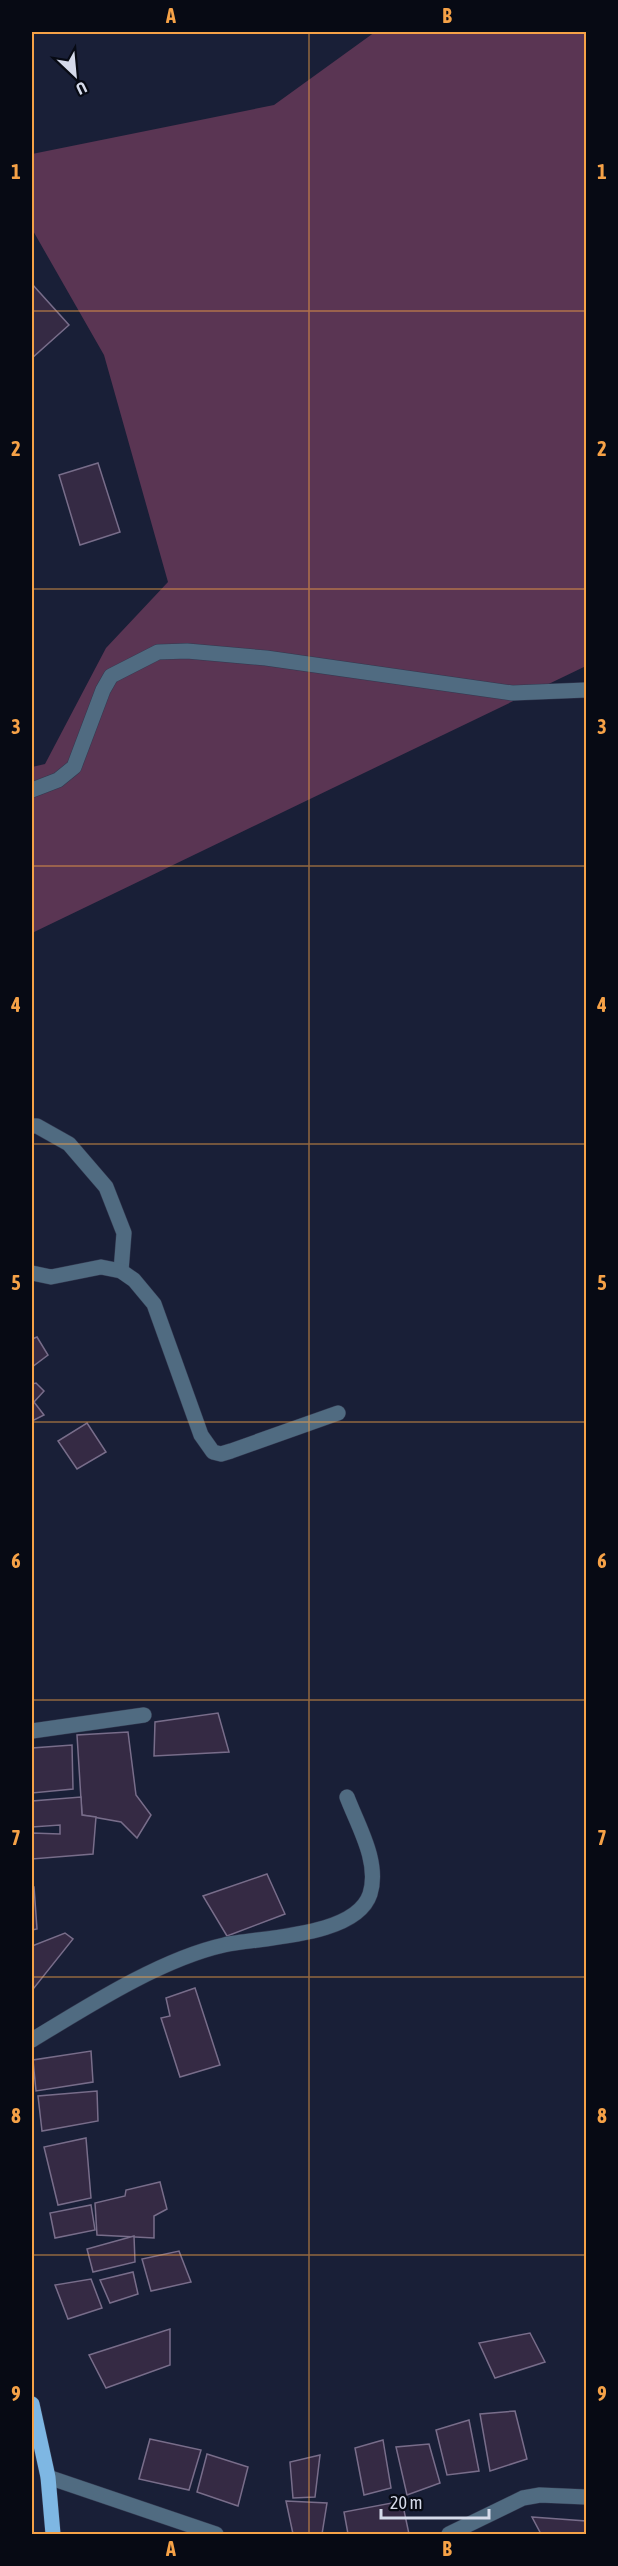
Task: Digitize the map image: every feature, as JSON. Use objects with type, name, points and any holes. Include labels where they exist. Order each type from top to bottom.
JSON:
[{"type":"main road","points":[[32,2404],[48,2477],[52,2534]]},
{"type":"street","points":[[32,790],[58,780],[74,767],[103,690],[111,676],[158,652],[187,651],[266,658],[512,693],[586,690]]},
{"type":"street","points":[[32,1126],[37,1126],[69,1144],[106,1187],[124,1233],[122,1270]]},
{"type":"street","points":[[32,1274],[51,1277],[101,1267],[122,1270],[150,1298],[201,1435],[213,1452],[221,1454],[231,1451],[338,1413]]},
{"type":"street","points":[[32,1731],[144,1715]]},
{"type":"street","points":[[32,2040],[164,1967],[195,1954],[225,1945],[333,1926],[353,1915],[369,1894],[371,1860],[347,1797]]},
{"type":"street","points":[[48,2477],[216,2535]]},
{"type":"street","points":[[449,2535],[523,2498],[540,2495],[586,2497]]},
{"type":"shaded area","points":[[375,32],[586,32],[586,666],[32,933],[32,767],[45,764],[106,648],[168,582],[104,355],[32,229],[32,154],[274,105]]},
{"type":"building","points":[[32,284],[69,325],[32,358]]},
{"type":"building","points":[[98,463],[120,532],[80,545],[59,475]]},
{"type":"building","points":[[37,1337],[48,1355],[32,1367],[32,1339]]},
{"type":"building","points":[[36,1383],[44,1391],[34,1402],[44,1415],[32,1421],[32,1384]]},
{"type":"building","points":[[87,1423],[106,1452],[77,1469],[58,1441]]},
{"type":"building","points":[[218,1713],[229,1752],[154,1756],[155,1722]]},
{"type":"building","points":[[128,1732],[136,1795],[151,1815],[137,1838],[121,1822],[82,1815],[77,1735]]},
{"type":"building","points":[[72,1745],[73,1789],[32,1793],[32,1748]]},
{"type":"building","points":[[81,1797],[82,1815],[96,1817],[93,1854],[32,1859],[32,1833],[60,1834],[60,1825],[32,1827],[32,1801]]},
{"type":"building","points":[[267,1874],[285,1914],[227,1936],[203,1896]]},
{"type":"building","points":[[32,1887],[34,1887],[37,1929],[32,1930]]},
{"type":"building","points":[[65,1933],[73,1939],[34,1988],[32,1986],[32,1946]]},
{"type":"building","points":[[195,1988],[220,2065],[180,2077],[161,2018],[170,2016],[166,1998]]},
{"type":"building","points":[[91,2051],[93,2082],[36,2091],[33,2060]]},
{"type":"building","points":[[97,2091],[98,2121],[42,2131],[38,2096]]},
{"type":"building","points":[[86,2138],[91,2198],[58,2205],[44,2147]]},
{"type":"building","points":[[160,2182],[167,2209],[154,2216],[154,2238],[97,2235],[95,2203],[125,2196],[126,2190]]},
{"type":"building","points":[[91,2205],[95,2230],[55,2238],[50,2213]]},
{"type":"building","points":[[134,2236],[135,2262],[93,2272],[87,2249]]},
{"type":"building","points":[[179,2251],[191,2282],[151,2291],[142,2259]]},
{"type":"building","points":[[133,2272],[138,2294],[110,2303],[100,2280]]},
{"type":"building","points":[[91,2279],[102,2308],[68,2319],[55,2285]]},
{"type":"building","points":[[170,2329],[170,2365],[106,2388],[89,2355]]},
{"type":"building","points":[[530,2333],[545,2362],[495,2378],[479,2343]]},
{"type":"building","points":[[515,2411],[527,2459],[490,2471],[480,2414]]},
{"type":"building","points":[[469,2420],[479,2471],[447,2475],[436,2430]]},
{"type":"building","points":[[150,2439],[201,2450],[189,2490],[139,2479]]},
{"type":"building","points":[[383,2440],[391,2488],[364,2495],[355,2448]]},
{"type":"building","points":[[429,2444],[440,2483],[407,2495],[396,2447]]},
{"type":"building","points":[[207,2454],[248,2467],[238,2506],[197,2492]]},
{"type":"building","points":[[320,2455],[315,2497],[293,2498],[290,2462]]},
{"type":"building","points":[[286,2501],[327,2503],[322,2534],[293,2534]]},
{"type":"building","points":[[402,2501],[409,2534],[348,2534],[344,2512]]},
{"type":"building","points":[[532,2517],[586,2521],[586,2534],[541,2534]]}]
